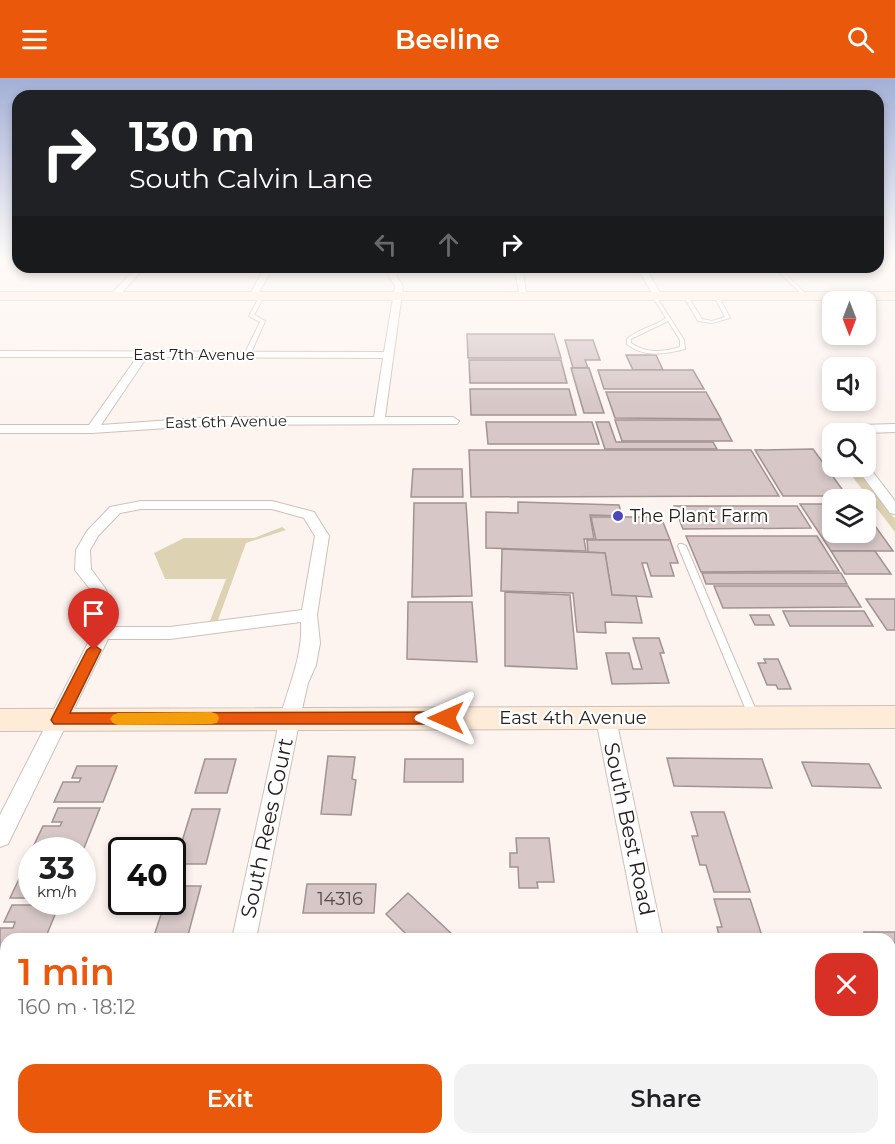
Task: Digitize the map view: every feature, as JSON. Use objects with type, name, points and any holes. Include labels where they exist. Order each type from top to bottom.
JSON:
[{"type":"street","points":[[379,421],[396,308]]},
{"type":"street","name":"East 7th Avenue","points":[[0,354],[388,355]]},
{"type":"street","points":[[92,429],[144,355]]},
{"type":"street","name":"East 6th Avenue","points":[[0,429],[92,429],[213,421],[453,421]]},
{"type":"street","points":[[876,429],[895,429]]},
{"type":"street","points":[[870,477],[895,510]]},
{"type":"street","name":"South Rees Court","points":[[102,633],[106,607],[97,588],[83,570],[83,550],[92,534],[115,510],[141,505],[272,505],[309,515],[322,536],[309,615],[311,644],[307,665],[299,683],[290,718],[245,933]]},
{"type":"street","points":[[0,837],[102,633],[170,633],[309,615]]},
{"type":"street","name":"East 4th Avenue","points":[[0,720],[895,717]]},
{"type":"street","name":"South Best Road","points":[[606,718],[650,933]]},
{"type":"lane","points":[[247,355],[263,321],[251,316],[254,308]]},
{"type":"lane","points":[[662,308],[682,340],[683,348],[664,353],[646,352],[636,350],[629,344],[629,339],[635,334],[668,320]]},
{"type":"lane","points":[[692,308],[700,320],[712,322],[728,318],[722,308]]},
{"type":"lane","points":[[682,546],[717,634],[755,718]]},
{"type":"shaded area","points":[[853,477],[862,477],[871,489],[862,489]]},
{"type":"shaded area","points":[[876,495],[895,519],[895,532],[876,507]]},
{"type":"shaded area","points":[[282,527],[286,530],[246,543],[218,620],[210,621],[226,579],[165,579],[154,553],[184,538],[254,538]]},
{"type":"building","points":[[467,334],[554,334],[561,358],[468,358]]},
{"type":"building","points":[[565,340],[593,340],[600,360],[585,360],[588,368],[573,368]]},
{"type":"building","points":[[626,355],[656,355],[663,370],[633,370]]},
{"type":"building","points":[[469,360],[561,360],[567,383],[470,383]]},
{"type":"building","points":[[571,368],[589,368],[604,413],[584,413]]},
{"type":"building","points":[[598,370],[693,370],[704,389],[604,389]]},
{"type":"building","points":[[470,389],[569,389],[576,415],[471,415]]},
{"type":"building","points":[[606,392],[706,392],[721,419],[615,418]]},
{"type":"building","points":[[615,420],[721,420],[732,441],[622,441]]},
{"type":"building","points":[[486,422],[592,422],[599,444],[488,444]]},
{"type":"building","points":[[596,422],[609,422],[616,442],[713,442],[717,449],[605,449]]},
{"type":"building","points":[[813,449],[822,461],[822,477],[833,477],[842,489],[822,489],[822,496],[783,496],[755,450]]},
{"type":"building","points":[[469,450],[751,450],[779,496],[471,497]]},
{"type":"building","points":[[413,469],[462,469],[463,497],[411,497]]},
{"type":"building","points":[[518,502],[619,505],[622,516],[590,515],[594,539],[584,539],[586,551],[486,548],[486,512],[518,513]]},
{"type":"building","points":[[414,503],[466,503],[472,596],[412,597]]},
{"type":"building","points":[[800,504],[822,504],[822,537]]},
{"type":"building","points":[[674,506],[797,506],[811,528],[683,529]]},
{"type":"building","points":[[591,517],[661,517],[670,540],[596,540]]},
{"type":"building","points":[[876,527],[893,551],[831,551],[826,543],[876,543]]},
{"type":"building","points":[[686,536],[817,536],[839,571],[701,572]]},
{"type":"building","points":[[587,540],[670,540],[678,563],[670,563],[674,576],[651,576],[647,563],[642,563],[652,597],[612,595],[605,553],[588,552]]},
{"type":"building","points":[[502,549],[605,553],[612,595],[636,596],[642,623],[605,622],[606,633],[577,632],[573,593],[501,591]]},
{"type":"building","points":[[831,551],[875,551],[891,574],[845,574]]},
{"type":"building","points":[[702,573],[841,573],[847,584],[706,584]]},
{"type":"building","points":[[714,586],[848,586],[861,607],[723,608]]},
{"type":"building","points":[[505,592],[570,595],[577,669],[505,666]]},
{"type":"building","points":[[866,599],[895,599],[895,630],[887,630]]},
{"type":"building","points":[[408,602],[472,602],[477,662],[407,659]]},
{"type":"building","points":[[783,611],[864,611],[873,626],[790,626]]},
{"type":"building","points":[[750,615],[769,615],[774,625],[755,625]]},
{"type":"building","points":[[633,638],[659,638],[664,653],[660,653],[669,683],[612,684],[606,653],[629,653],[633,669],[642,669]]},
{"type":"building","points":[[764,659],[778,659],[791,689],[778,689],[776,685],[767,685],[758,663],[766,663]]},
{"type":"building","points":[[328,756],[355,757],[352,779],[356,780],[351,815],[321,814]]},
{"type":"building","points":[[667,758],[762,759],[772,788],[674,786]]},
{"type":"building","points":[[205,759],[236,759],[227,793],[195,793]]},
{"type":"building","points":[[405,759],[463,759],[463,782],[404,782]]},
{"type":"building","points":[[802,762],[869,764],[881,788],[812,786]]},
{"type":"building","points":[[77,766],[117,766],[103,802],[54,802],[63,782],[79,782],[81,778],[72,778]]},
{"type":"building","points":[[58,808],[100,808],[88,837],[38,837],[43,826],[60,826],[62,822],[52,822]]},
{"type":"building","points":[[192,809],[220,809],[206,864],[186,864],[186,837],[183,837]]},
{"type":"building","points":[[691,812],[724,812],[750,892],[714,892],[706,865],[700,865],[692,836],[698,836]]},
{"type":"building","points":[[516,838],[549,838],[554,882],[537,882],[538,888],[519,888],[518,867],[510,867],[510,853],[517,853]]},
{"type":"building","points":[[18,881],[18,898],[10,898]]},
{"type":"building","points":[[307,884],[376,884],[374,913],[303,913]]},
{"type":"building","points":[[186,886],[201,886],[189,933],[155,933],[161,915],[186,915]]},
{"type":"building","points":[[408,893],[451,933],[405,933],[386,914]]},
{"type":"building","points":[[714,899],[750,899],[761,933],[718,933],[717,927],[722,927]]},
{"type":"building","points":[[12,905],[18,905],[18,915],[55,915],[47,933],[0,933],[0,928],[13,928],[15,922],[4,922]]},
{"type":"building","points":[[864,932],[895,932],[895,933]]},
{"type":"slow traffic","points":[[118,719],[211,718]]},
{"type":"place","name":"The Plant Farm","points":[[618,516]]},
{"type":"route","points":[[94,650],[59,720],[446,718]]}]
